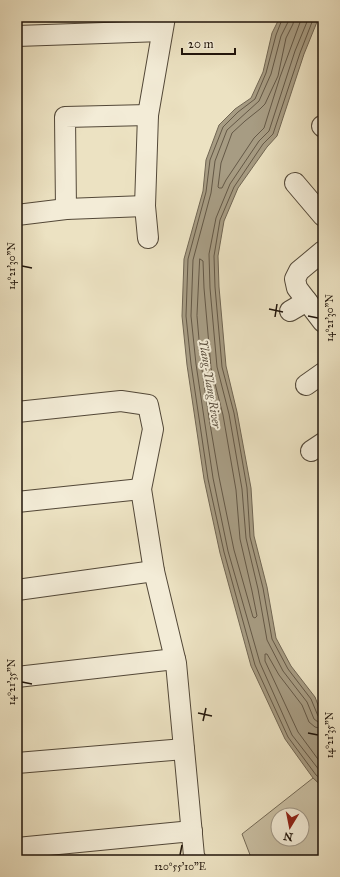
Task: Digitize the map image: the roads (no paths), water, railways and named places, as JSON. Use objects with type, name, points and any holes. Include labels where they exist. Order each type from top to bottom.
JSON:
[{"type":"street","points":[[17,36],[163,24],[148,115],[145,206],[148,238]]},
{"type":"street","points":[[66,209],[64,117],[148,115]]},
{"type":"street","points":[[295,183],[323,216]]},
{"type":"street","points":[[17,215],[66,209],[145,206]]},
{"type":"street","points":[[323,251],[299,270],[295,279],[298,306],[323,322]]},
{"type":"street","points":[[306,385],[323,373]]},
{"type":"street","points":[[17,412],[121,401],[148,405],[153,429],[141,489],[154,571],[175,659],[194,856],[196,860]]},
{"type":"street","points":[[17,502],[141,489]]},
{"type":"street","points":[[17,590],[154,571]]},
{"type":"street","points":[[17,677],[175,659]]},
{"type":"street","points":[[17,763],[184,749]]},
{"type":"street","points":[[17,848],[192,831]]},
{"type":"water","name":"Ylang-Ylang River","points":[[280,17],[319,17],[304,54],[277,136],[267,147],[238,188],[224,221],[218,256],[219,287],[226,366],[237,412],[251,488],[254,536],[267,587],[276,638],[291,666],[315,697],[323,718],[323,787],[313,778],[285,739],[251,666],[220,553],[204,479],[187,365],[182,316],[184,259],[203,191],[206,160],[219,125],[235,109],[251,98],[263,72],[272,33]]}]
